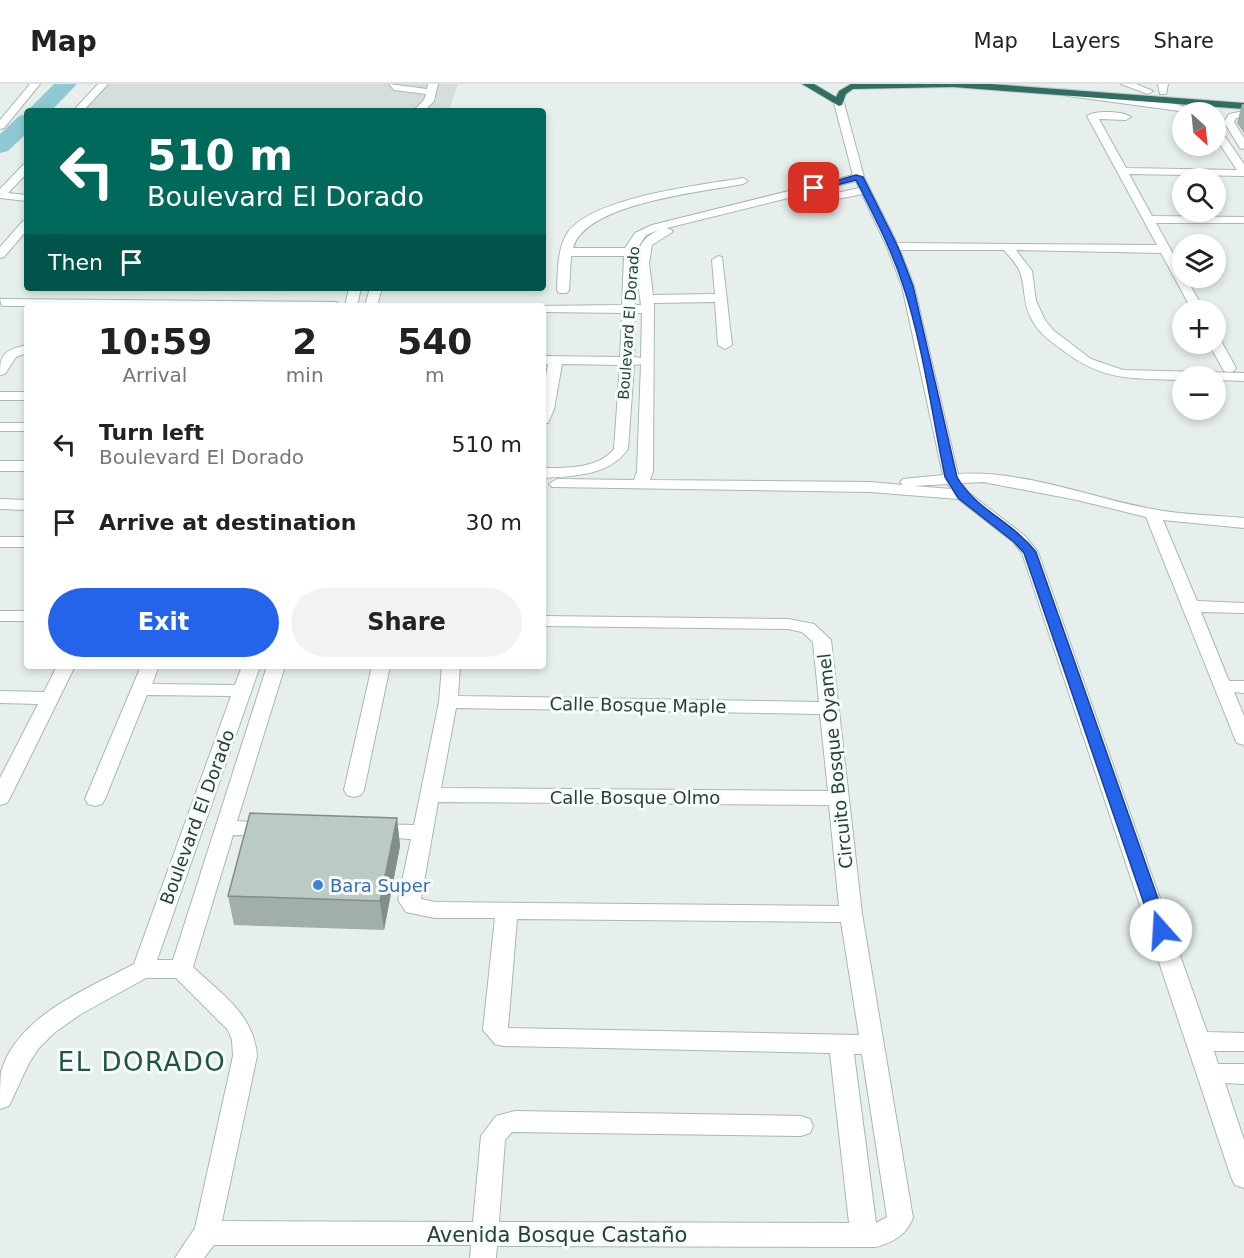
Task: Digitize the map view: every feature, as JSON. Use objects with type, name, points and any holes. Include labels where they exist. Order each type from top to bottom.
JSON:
[{"type":"highway","points":[[807,84],[839,103],[842,93],[857,86],[954,84],[1148,91],[1163,88],[1244,98]]},
{"type":"highway","points":[[1054,88],[1244,106]]},
{"type":"street","points":[[0,126],[34,84]]},
{"type":"street","points":[[81,108],[103,84]]},
{"type":"street","points":[[394,84],[397,88],[432,88],[427,105],[422,108]]},
{"type":"street","points":[[1126,84],[1148,91]]},
{"type":"street","points":[[1054,88],[1172,106]]},
{"type":"street","points":[[839,103],[862,183],[893,247],[908,286],[951,477],[962,495],[1019,539],[1030,552],[1244,1177]]},
{"type":"street","points":[[1242,141],[1230,126],[1230,119],[1244,114]]},
{"type":"street","points":[[1126,117],[1092,116],[1192,300]]},
{"type":"street","points":[[1122,171],[1244,172],[1239,159],[1226,143]]},
{"type":"street","points":[[0,195],[24,169]]},
{"type":"street","points":[[563,290],[566,252],[575,232],[599,214],[625,206],[743,181]]},
{"type":"street","name":"Boulevard El Dorado","points":[[641,483],[645,471],[648,356],[648,304],[643,271],[645,247],[652,238],[681,227],[743,211],[810,189],[862,183]]},
{"type":"street","name":"Boulevard El Dorado","points":[[546,473],[578,472],[608,461],[621,449],[630,252],[633,240],[645,231],[743,211],[823,199],[862,183]]},
{"type":"street","points":[[810,189],[823,199]]},
{"type":"street","points":[[0,195],[24,198]]},
{"type":"street","points":[[1148,219],[1244,220]]},
{"type":"street","points":[[0,254],[24,226]]},
{"type":"street","points":[[893,247],[1007,246],[1164,249]]},
{"type":"street","points":[[1007,246],[1026,271],[1030,301],[1039,321],[1048,333],[1086,362],[1104,370],[1123,374],[1244,377]]},
{"type":"street","points":[[566,252],[630,252]]},
{"type":"street","points":[[718,260],[725,345]]},
{"type":"street","points":[[546,308],[628,309],[648,304],[721,298]]},
{"type":"street","points":[[2,302],[86,303]]},
{"type":"street","points":[[0,371],[11,354],[24,350]]},
{"type":"street","points":[[546,352],[626,357]]},
{"type":"street","points":[[1221,354],[1229,368]]},
{"type":"street","points":[[546,412],[549,360],[648,356]]},
{"type":"street","points":[[1086,362],[1244,368]]},
{"type":"street","points":[[0,396],[24,396]]},
{"type":"street","points":[[0,427],[24,427]]},
{"type":"street","points":[[0,466],[24,466]]},
{"type":"street","points":[[870,487],[951,477],[983,477],[1014,481],[1153,514],[1244,523]]},
{"type":"street","points":[[546,483],[870,487],[962,495]]},
{"type":"street","points":[[0,504],[24,505]]},
{"type":"street","points":[[1153,514],[1244,739]]},
{"type":"street","points":[[0,542],[24,542]]},
{"type":"street","points":[[1190,606],[1244,608]]},
{"type":"street","points":[[0,616],[24,616]]},
{"type":"street","name":"Circuito Bosque Oyamel","points":[[546,621],[789,624],[808,628],[822,640],[851,914],[900,1218]]},
{"type":"street","points":[[1,796],[64,669]]},
{"type":"street","points":[[95,799],[149,669]]},
{"type":"street","name":"Boulevard El Dorado","points":[[143,969],[250,669]]},
{"type":"street","name":"Boulevard El Dorado","points":[[181,969],[275,669]]},
{"type":"street","points":[[354,790],[380,669]]},
{"type":"street","points":[[451,669],[448,702],[410,904],[420,909],[507,911],[851,914]]},
{"type":"street","points":[[1223,686],[1244,687]]},
{"type":"street","points":[[141,689],[242,691]]},
{"type":"street","points":[[0,697],[49,698]]},
{"type":"street","name":"Calle Bosque Maple","points":[[448,702],[829,708]]},
{"type":"street","name":"Calle Bosque Olmo","points":[[430,795],[839,798]]},
{"type":"street","points":[[225,828],[295,829]]},
{"type":"street","points":[[353,830],[423,832]]},
{"type":"street","points":[[507,911],[495,1030],[503,1037],[872,1045]]},
{"type":"street","points":[[0,1100],[19,1058],[30,1042],[46,1027],[73,1008],[143,969],[181,969],[238,1025],[244,1040],[246,1056],[207,1233],[188,1258]]},
{"type":"street","points":[[1199,1041],[1244,1042]]},
{"type":"street","points":[[841,1045],[863,1235]]},
{"type":"street","points":[[1210,1073],[1244,1074]]},
{"type":"street","points":[[485,1247],[493,1136],[505,1123],[515,1121],[801,1126]]},
{"type":"street","name":"Avenida Bosque Castaño","points":[[207,1233],[485,1247],[863,1235],[887,1232],[898,1224],[900,1218]]},
{"type":"shaded area","points":[[107,84],[458,84],[450,108],[85,108]]},
{"type":"building","name":"Bara Super","points":[[250,813],[397,818],[380,901],[228,896]]},
{"type":"waterway","points":[[41,108],[66,84]]},
{"type":"waterway","points":[[0,146],[24,124]]},
{"type":"place","name":"Bara Super","points":[[318,885]]},
{"type":"district","name":"EL DORADO","points":[[142,1062]]},
{"type":"route","points":[[814,188],[859,177],[893,247],[908,286],[951,477],[962,495],[1019,539],[1030,552],[1161,930]]}]
